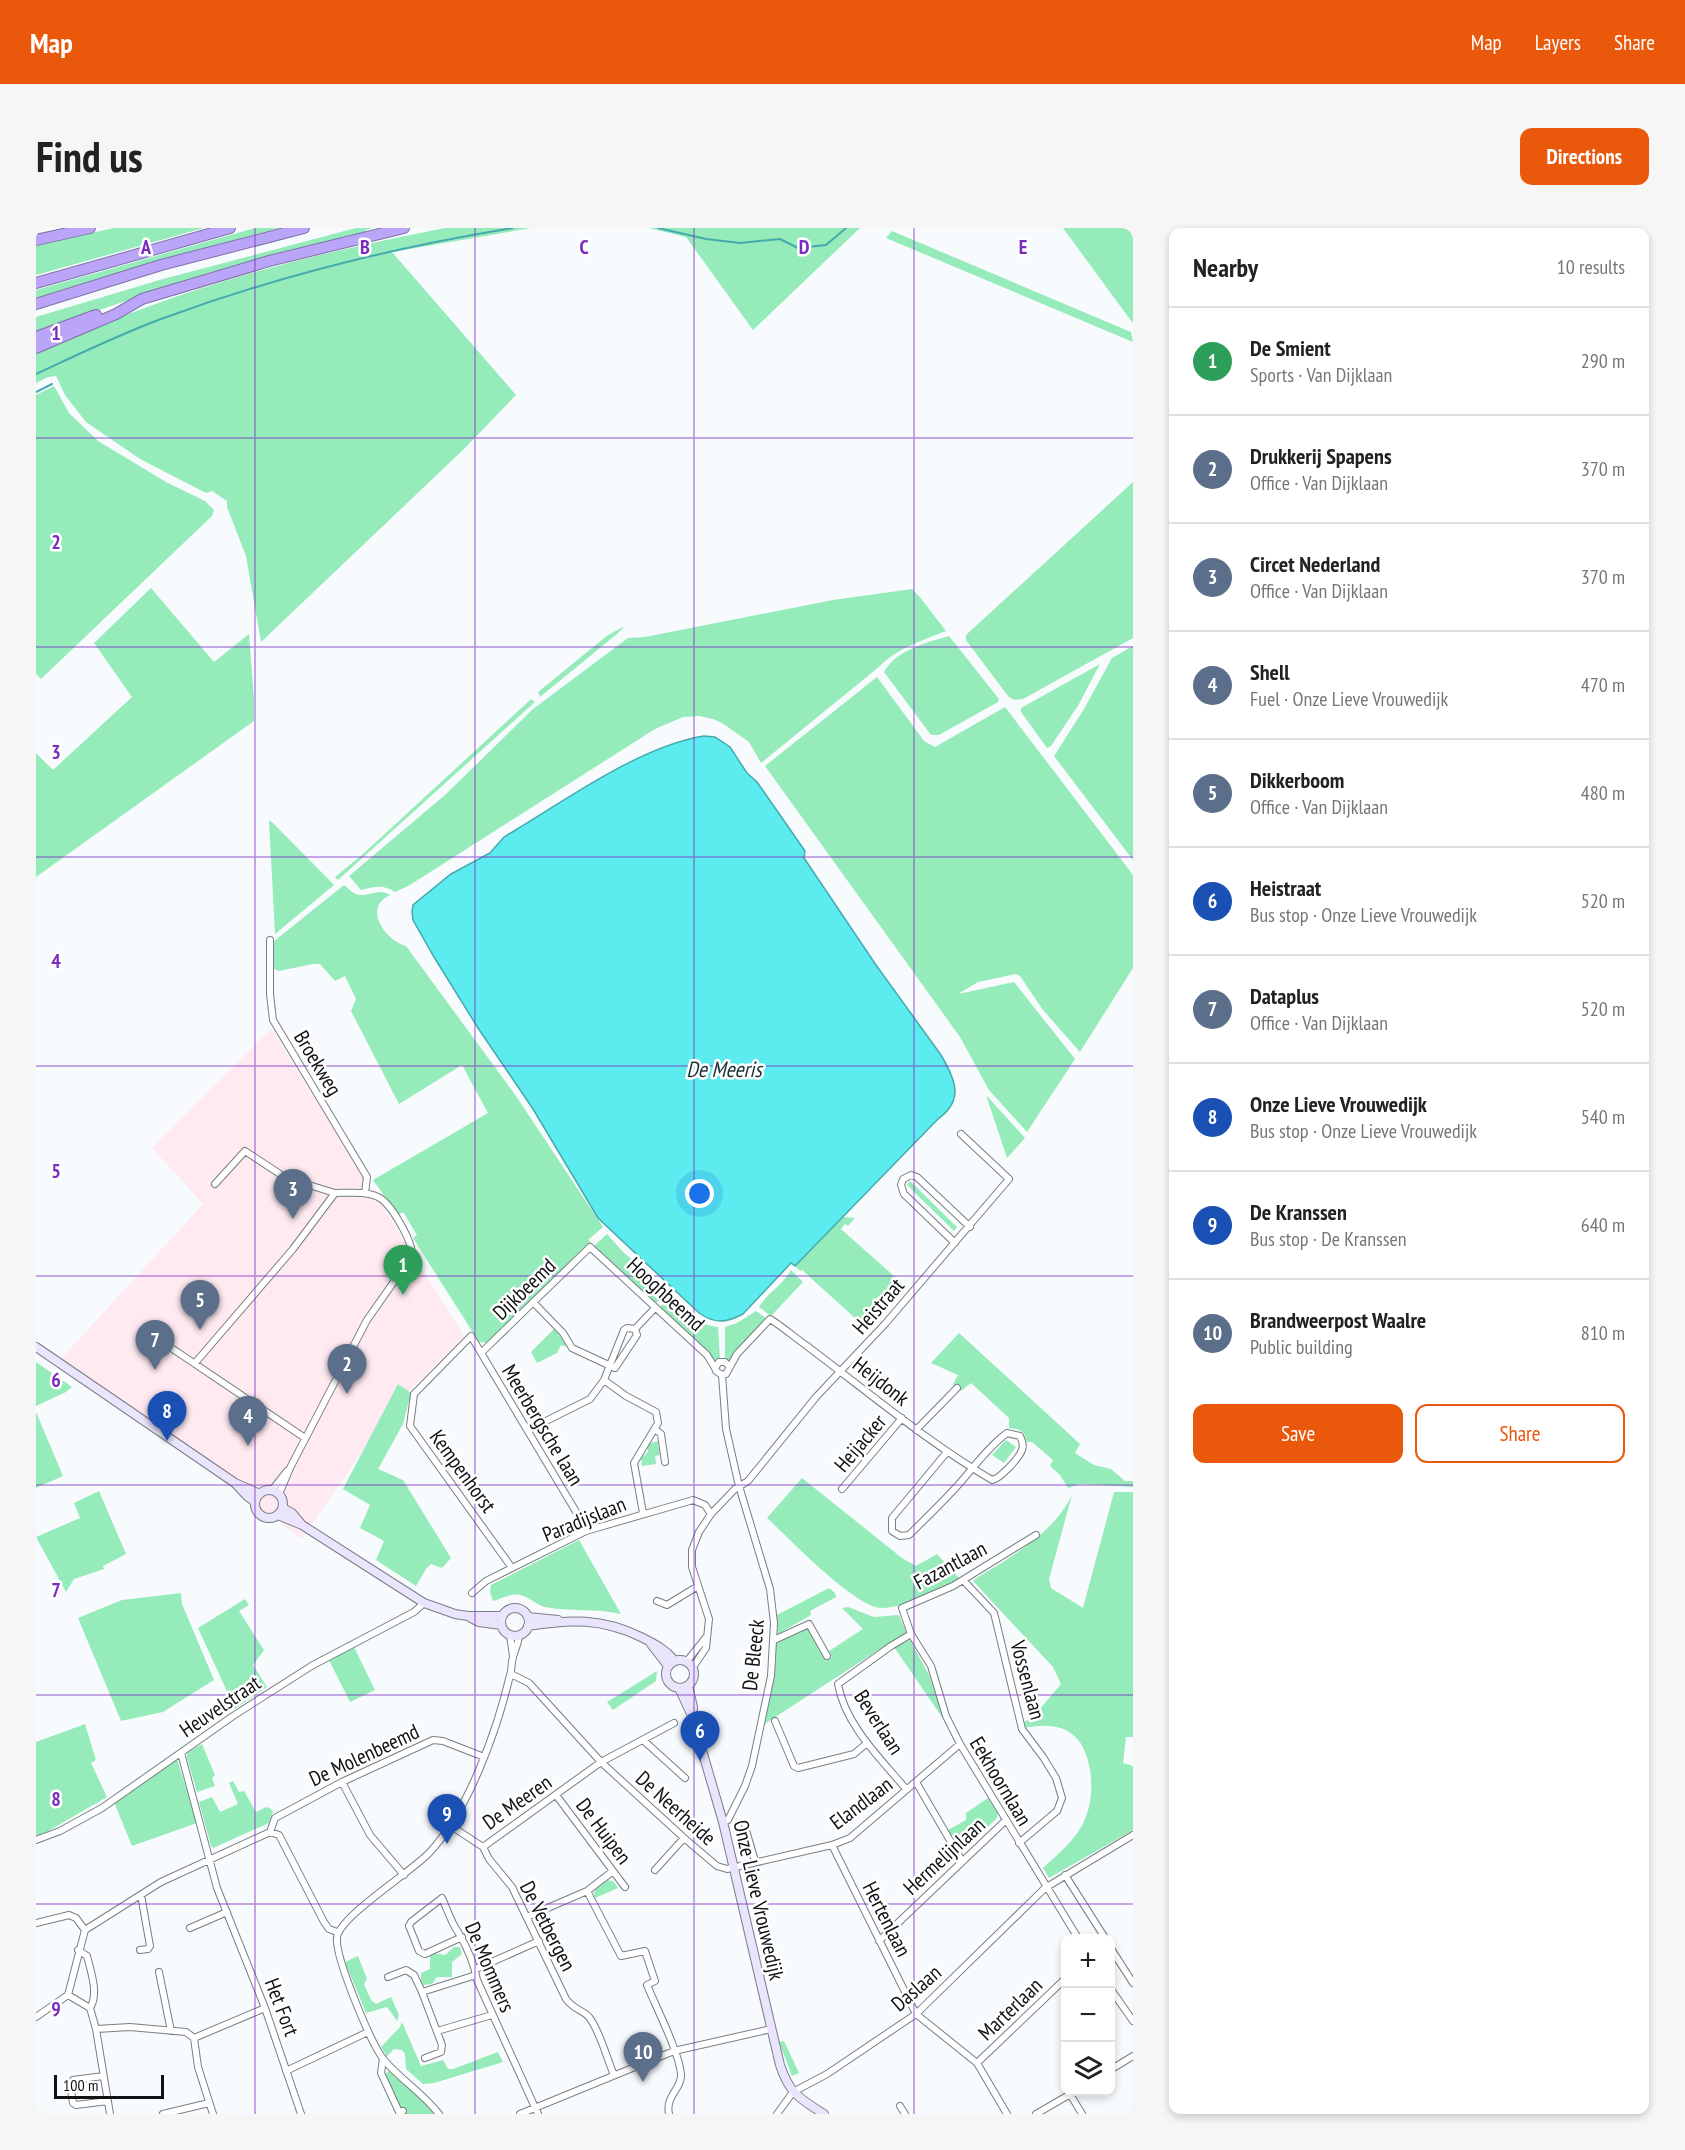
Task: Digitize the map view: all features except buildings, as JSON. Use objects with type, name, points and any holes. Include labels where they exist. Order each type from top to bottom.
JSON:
[{"type":"highway","points":[[36,240],[90,228]]},
{"type":"highway","points":[[36,283],[230,228]]},
{"type":"highway","points":[[36,304],[161,265],[304,228]]},
{"type":"highway","points":[[36,337],[142,299],[269,261],[404,228]]},
{"type":"highway","points":[[36,348],[116,314],[142,299]]},
{"type":"main road","points":[[36,1347],[235,1483],[251,1488],[258,1498],[257,1511],[264,1518],[269,1519],[281,1511],[292,1513],[302,1525],[424,1603],[468,1616],[479,1622],[501,1621],[514,1635],[528,1622],[550,1618],[561,1621],[602,1622],[622,1627],[663,1648],[672,1663]]},
{"type":"main road","points":[[258,1498],[276,1492],[282,1498],[281,1511]]},
{"type":"main road","points":[[501,1621],[504,1612],[513,1607],[522,1609],[528,1622]]},
{"type":"main road","points":[[672,1663],[690,1664],[694,1679],[684,1687],[670,1684],[667,1671],[672,1663]]},
{"type":"main road","name":"Onze Lieve Vrouwedijk","points":[[684,1687],[693,1707],[692,1716],[723,1822],[783,2074],[793,2092]]},
{"type":"main road","points":[[793,2092],[824,2114]]},
{"type":"street","name":"Broekweg","points":[[270,940],[270,994],[273,1020],[368,1177],[365,1193]]},
{"type":"street","name":"Heistraat","points":[[690,1664],[706,1648],[709,1619],[692,1567],[692,1550],[699,1532],[711,1514],[739,1486],[748,1481],[816,1397],[970,1227],[1009,1179],[962,1134]]},
{"type":"street","points":[[215,1185],[245,1151],[286,1178],[335,1193],[365,1193],[378,1197],[386,1203],[410,1240],[412,1256],[367,1320],[276,1492]]},
{"type":"street","points":[[955,1243],[904,1194],[901,1185],[903,1179],[911,1175],[917,1177],[970,1227]]},
{"type":"street","points":[[195,1363],[293,1250],[335,1193]]},
{"type":"street","name":"Dijkbeemd","points":[[481,1353],[590,1247]]},
{"type":"street","name":"Hooghbeemd","points":[[590,1247],[707,1355],[716,1368]]},
{"type":"street","points":[[533,1302],[563,1333],[572,1348],[615,1368],[637,1335],[635,1329]]},
{"type":"street","points":[[635,1329],[655,1308]]},
{"type":"street","name":"Heijdonk","points":[[729,1366],[737,1354],[770,1319],[916,1430],[973,1469]]},
{"type":"street","points":[[528,1430],[590,1399],[604,1380],[624,1330],[635,1329]]},
{"type":"street","name":"Meerbergsche laan","points":[[471,1336],[586,1531]]},
{"type":"street","name":"Kempenhorst","points":[[471,1336],[414,1394],[410,1426],[512,1568]]},
{"type":"street","points":[[155,1337],[305,1438]]},
{"type":"street","points":[[722,1375],[729,1371],[729,1366],[722,1361],[716,1368],[722,1375],[726,1429],[739,1486]]},
{"type":"street","points":[[604,1380],[626,1396],[656,1412],[658,1423],[634,1463],[643,1513]]},
{"type":"street","points":[[916,1430],[957,1388]]},
{"type":"street","name":"Heijacker","points":[[842,1489],[902,1418]]},
{"type":"street","points":[[654,1429],[661,1434],[665,1462]]},
{"type":"street","points":[[947,1452],[892,1518],[892,1532],[900,1536],[909,1535],[1001,1437],[1007,1433],[1020,1436],[1023,1443],[1022,1450],[999,1478],[992,1480],[973,1469]]},
{"type":"street","name":"De Bleeck","points":[[723,1822],[728,1820],[736,1805],[752,1766],[771,1676],[774,1640],[774,1611],[770,1589],[739,1486]]},
{"type":"street","name":"Paradijslaan","points":[[472,1593],[486,1581],[586,1531],[693,1500],[705,1505],[711,1514]]},
{"type":"street","name":"Fazantlaan","points":[[911,1634],[902,1608],[963,1580],[1036,1535]]},
{"type":"street","name":"Vossenlaan","points":[[963,1580],[994,1613],[1022,1729],[1043,1756],[1056,1778],[1062,1798],[1057,1811],[1019,1843]]},
{"type":"street","points":[[657,1601],[667,1605],[698,1586]]},
{"type":"street","name":"Heuvelstraat","points":[[36,1840],[60,1831],[102,1808],[233,1716],[313,1665],[414,1612],[424,1603]]},
{"type":"street","points":[[774,1640],[809,1624],[827,1656]]},
{"type":"street","name":"Beverlaan","points":[[906,1789],[867,1743],[853,1720],[838,1684],[911,1634]]},
{"type":"street","name":"Eekhoornlaan","points":[[911,1634],[931,1666],[946,1716],[960,1744],[1045,1888],[1075,1934]]},
{"type":"street","points":[[439,2114],[430,2102],[396,2073],[383,2058],[368,2032],[339,1955],[337,1932],[354,1913],[429,1854],[452,1826],[484,1757],[511,1674],[513,1657],[518,1646],[514,1635]]},
{"type":"street","name":"De Neerheide","points":[[511,1674],[529,1683],[601,1762],[684,1838],[717,1866],[727,1869],[734,1867]]},
{"type":"street","points":[[775,1721],[794,1766],[798,1768],[854,1754],[867,1743]]},
{"type":"street","name":"De Neerheide","points":[[601,1762],[674,1724]]},
{"type":"street","name":"De Molenbeemd","points":[[270,1832],[275,1818],[342,1782],[433,1740],[443,1741],[484,1757]]},
{"type":"street","name":"De Neerheide","points":[[643,1740],[685,1778]]},
{"type":"street","name":"Elandlaan","points":[[734,1867],[832,1845],[850,1838],[960,1744]]},
{"type":"street","name":"Het Fort","points":[[181,1753],[217,1888],[266,2008],[301,2114]]},
{"type":"street","name":"De Meeren","points":[[452,1826],[483,1847],[601,1762]]},
{"type":"street","points":[[342,1782],[370,1835],[404,1875]]},
{"type":"street","points":[[916,1782],[962,1861]]},
{"type":"street","name":"De Huipen","points":[[556,1795],[625,1887]]},
{"type":"street","name":"Hermelijnlaan","points":[[879,1941],[1005,1821]]},
{"type":"street","name":"Onze Lieve Vrouwedijk","points":[[745,1827],[755,1861]]},
{"type":"street","points":[[36,2017],[68,1995],[85,1930],[161,1882],[270,1832],[279,1835],[324,1922],[329,1929],[337,1932]]},
{"type":"street","name":"Daslaan","points":[[793,2092],[827,2074],[916,2014],[1045,1888],[1133,1835]]},
{"type":"street","points":[[655,1870],[684,1838]]},
{"type":"street","name":"Hertenlaan","points":[[832,1845],[916,2014],[977,2063],[1007,2114]]},
{"type":"street","name":"De Vetbergen","points":[[483,1847],[489,1859],[512,1887],[566,1999],[573,2008],[587,2014],[614,2075]]},
{"type":"street","points":[[527,1917],[587,1891],[613,1871]]},
{"type":"street","points":[[1065,1875],[1102,1934]]},
{"type":"street","points":[[587,1891],[621,1956],[645,1951],[655,1981],[647,1985],[681,2074],[680,2082],[670,2097],[669,2114]]},
{"type":"street","points":[[140,1950],[150,1946],[141,1895]]},
{"type":"street","name":"De Mommers","points":[[462,1937],[425,1954],[419,1951],[409,1926],[442,1898],[462,1937],[492,2014],[536,2111]]},
{"type":"street","points":[[190,1928],[227,1912]]},
{"type":"street","points":[[36,1923],[69,1916],[76,1918],[85,1930]]},
{"type":"street","points":[[422,1992],[476,1972],[539,1941]]},
{"type":"street","points":[[78,1950],[87,1956],[90,1970],[95,2001],[90,2008]]},
{"type":"street","points":[[1115,1955],[1133,1983]]},
{"type":"street","points":[[388,1977],[406,1970],[414,1975],[422,1992],[442,2045],[441,2052],[425,2058]]},
{"type":"street","points":[[159,1972],[171,2031]]},
{"type":"street","name":"Marterlaan","points":[[977,2063],[1061,1982]]},
{"type":"street","points":[[68,1995],[90,2008],[96,2029],[110,2114]]},
{"type":"street","points":[[1115,1995],[1132,2017]]},
{"type":"street","points":[[194,2037],[266,2008]]},
{"type":"street","points":[[437,2031],[492,2014]]},
{"type":"street","points":[[96,2029],[130,2027],[186,2032],[194,2037]]},
{"type":"street","points":[[520,2114],[536,2111],[614,2075],[674,2051],[771,2029]]},
{"type":"street","points":[[286,2071],[368,2032]]},
{"type":"street","points":[[194,2037],[198,2067],[213,2114]]},
{"type":"street","points":[[1115,2067],[1133,2056]]},
{"type":"street","points":[[383,2058],[381,2073],[399,2112],[403,2111]]},
{"type":"street","points":[[103,2076],[73,2080],[70,2084],[72,2103],[76,2105],[108,2101]]},
{"type":"street","points":[[777,2114],[793,2092]]},
{"type":"street","points":[[1036,2114],[1067,2096]]},
{"type":"street","points":[[1073,2096],[1082,2114]]},
{"type":"street","points":[[163,2114],[209,2103]]},
{"type":"street","points":[[900,2106],[904,2114]]},
{"type":"shaded area","points":[[271,1029],[464,1336],[392,1408],[302,1539],[58,1362],[203,1204],[152,1148]]},
{"type":"green space","points":[[114,228],[204,228],[36,275],[36,245]]},
{"type":"green space","points":[[255,228],[279,228],[160,260],[36,299],[36,290]]},
{"type":"green space","points":[[356,228],[373,228],[366,232],[166,287],[36,332],[36,317],[163,279]]},
{"type":"green space","points":[[445,228],[531,228],[392,252],[516,395],[464,449],[261,642],[246,556],[227,507],[227,501],[212,491],[206,493],[140,459],[86,422],[65,395],[56,376],[36,383],[36,351],[129,314],[254,272]]},
{"type":"green space","points":[[649,228],[860,228],[753,330],[686,237]]},
{"type":"green space","points":[[1063,228],[1133,228],[1133,323],[1129,318]]},
{"type":"green space","points":[[892,231],[1131,332],[1133,342],[886,238]]},
{"type":"green space","points":[[54,386],[69,413],[98,441],[166,482],[205,501],[214,510],[212,516],[41,679],[36,674],[36,395]]},
{"type":"green space","points":[[1133,482],[1133,638],[1023,699],[1014,700],[1008,696],[966,640],[966,635]]},
{"type":"green space","points":[[151,588],[214,662],[249,634],[254,721],[36,877],[36,753],[53,770],[132,697],[94,643]]},
{"type":"green space","points":[[912,589],[946,631],[911,645],[887,659],[761,763],[749,742],[722,723],[699,716],[683,717],[655,729],[410,885],[395,892],[382,887],[361,890],[349,876],[445,795],[533,709],[628,638],[645,637],[833,600]]},
{"type":"green space","points":[[625,626],[540,697],[538,692],[608,635]]},
{"type":"green space","points":[[949,636],[999,699],[998,702],[939,735],[931,735],[884,672],[896,658],[904,653],[922,644]]},
{"type":"green space","points":[[1133,646],[1133,860],[1054,756],[1084,709],[1112,658]]},
{"type":"green space","points":[[1100,664],[1079,704],[1051,746],[1047,748],[1021,712],[1021,708]]},
{"type":"green space","points":[[877,677],[924,741],[935,747],[1005,707],[1133,875],[1133,968],[1080,1052],[1043,1010],[1020,976],[1016,974],[978,982],[958,994],[1014,982],[1075,1059],[1027,1132],[989,1090],[960,1037],[765,766]]},
{"type":"green space","points":[[531,699],[535,702],[338,880],[335,877],[363,854]]},
{"type":"green space","points":[[269,821],[334,885],[275,934]]},
{"type":"green space","points":[[344,885],[358,895],[382,892],[390,895],[382,901],[378,908],[377,915],[384,931],[398,943],[406,946],[516,1096],[603,1227],[588,1240],[591,1242],[488,1343],[479,1342],[413,1238],[417,1235],[403,1212],[398,1215],[373,1180],[488,1113],[462,1065],[399,1104],[351,1011],[356,999],[345,976],[335,981],[320,964],[279,971],[274,969],[273,942]]},
{"type":"green space","points":[[986,1095],[1025,1138],[1007,1158]]},
{"type":"green space","points":[[910,1181],[957,1227],[954,1231],[907,1185]]},
{"type":"green space","points":[[843,1217],[855,1218],[848,1226],[845,1224],[841,1229],[904,1285],[866,1328],[795,1266]]},
{"type":"green space","points":[[607,1234],[625,1254],[645,1268],[665,1294],[655,1304],[594,1246]]},
{"type":"green space","points":[[791,1270],[803,1282],[771,1316],[759,1307]]},
{"type":"green space","points":[[669,1298],[682,1305],[703,1323],[718,1327],[720,1359],[714,1363],[659,1308]]},
{"type":"green space","points":[[756,1311],[767,1319],[729,1362],[725,1359],[725,1327],[737,1323]]},
{"type":"green space","points":[[554,1329],[566,1347],[561,1345],[557,1353],[537,1363],[531,1352]]},
{"type":"green space","points":[[959,1333],[1080,1444],[1075,1453],[1094,1465],[1111,1469],[1125,1481],[1133,1481],[1133,1487],[1080,1484],[1068,1488],[1060,1475],[1050,1466],[1053,1460],[1032,1442],[1027,1442],[1024,1433],[1009,1428],[1009,1418],[971,1383],[961,1391],[953,1384],[958,1375],[931,1363]]},
{"type":"green space","points":[[36,1362],[72,1387],[36,1406]]},
{"type":"green space","points":[[398,1384],[411,1393],[403,1424],[378,1469],[403,1480],[451,1558],[442,1568],[431,1564],[416,1586],[376,1560],[384,1541],[360,1528],[370,1505],[343,1489]]},
{"type":"green space","points":[[36,1412],[63,1476],[36,1488]]},
{"type":"green space","points":[[1006,1440],[1016,1447],[1004,1463],[992,1455]]},
{"type":"green space","points":[[660,1441],[658,1444],[660,1455],[655,1456],[656,1464],[642,1466],[641,1458],[648,1452],[647,1445]]},
{"type":"green space","points":[[802,1478],[902,1558],[916,1566],[937,1554],[960,1579],[922,1597],[891,1607],[882,1608],[870,1605],[856,1597],[767,1518]]},
{"type":"green space","points":[[99,1491],[126,1554],[103,1566],[104,1569],[74,1579],[66,1592],[36,1537],[80,1518],[74,1503]]},
{"type":"green space","points":[[1114,1492],[1133,1492],[1133,1737],[1126,1737],[1123,1763],[1133,1766],[1133,1830],[1049,1878],[1043,1868],[1074,1837],[1088,1811],[1091,1784],[1087,1757],[1082,1746],[1069,1732],[1050,1726],[1024,1728],[1023,1723],[1034,1716],[1061,1684],[1053,1667],[973,1581],[1036,1538],[1053,1523],[1072,1495],[1049,1579],[1051,1588],[1083,1608]]},
{"type":"green space","points":[[579,1540],[621,1614],[545,1607],[524,1596],[516,1595],[493,1601],[490,1592],[491,1585]]},
{"type":"green space","points":[[829,1588],[836,1597],[810,1611],[811,1615],[778,1634],[777,1615]]},
{"type":"green space","points":[[181,1593],[182,1604],[214,1680],[163,1712],[121,1721],[78,1618],[122,1600]]},
{"type":"green space","points":[[245,1599],[249,1605],[239,1611],[264,1650],[253,1665],[267,1687],[235,1709],[198,1628]]},
{"type":"green space","points":[[848,1607],[874,1617],[899,1615],[907,1634],[763,1725],[776,1662],[776,1644],[806,1626],[826,1661],[832,1657],[829,1651],[863,1629],[842,1608]]},
{"type":"green space","points":[[910,1640],[929,1675],[944,1720],[894,1647]]},
{"type":"green space","points":[[354,1647],[375,1690],[350,1702],[329,1660]]},
{"type":"green space","points":[[657,1671],[656,1681],[613,1710],[607,1702]]},
{"type":"green space","points":[[85,1724],[96,1760],[91,1763],[107,1797],[36,1838],[36,1742]]},
{"type":"green space","points":[[202,1744],[215,1775],[212,1778],[215,1786],[197,1792],[187,1753]]},
{"type":"green space","points":[[177,1759],[197,1823],[132,1846],[114,1802]]},
{"type":"green space","points":[[233,1781],[239,1792],[244,1791],[256,1812],[266,1807],[273,1812],[269,1823],[213,1848],[199,1802],[212,1797],[220,1812],[238,1804],[229,1783]]},
{"type":"green space","points":[[988,1798],[998,1813],[997,1818],[962,1852],[948,1830],[966,1820],[966,1813]]},
{"type":"green space","points":[[606,1880],[613,1881],[618,1888],[595,1898],[596,1887]]},
{"type":"green space","points":[[454,1947],[460,1947],[462,1954],[452,1962],[452,1977],[437,1977],[432,1984],[423,1985],[421,1973],[430,1969],[430,1956],[433,1953],[445,1955]]},
{"type":"green space","points":[[358,1956],[367,1979],[364,1984],[371,2000],[376,2004],[391,1997],[399,2015],[397,2021],[387,2007],[366,2013],[345,1962]]},
{"type":"green space","points":[[402,2022],[421,2066],[443,2060],[448,2069],[453,2069],[498,2052],[503,2062],[434,2083],[423,2084],[406,2069],[405,2054],[402,2050],[394,2049],[387,2056],[381,2047]]},
{"type":"green space","points":[[784,2041],[799,2073],[792,2076],[779,2042]]},
{"type":"green space","points":[[389,2071],[435,2114],[406,2114],[405,2109],[399,2106],[386,2077]]},
{"type":"water","name":"De Meeris","points":[[704,736],[715,737],[730,747],[747,773],[757,782],[805,851],[804,858],[876,965],[941,1055],[950,1072],[955,1089],[955,1097],[946,1112],[795,1266],[791,1263],[743,1314],[721,1321],[715,1321],[699,1313],[598,1218],[533,1109],[478,1028],[434,957],[413,920],[412,912],[413,905],[451,874],[490,853],[504,837],[582,789],[655,750]]},
{"type":"waterway","points":[[36,374],[145,325],[246,290],[379,254],[513,228]]},
{"type":"waterway","points":[[658,228],[706,239],[740,243],[780,239],[798,248],[826,245],[846,228]]},
{"type":"waterway","points":[[36,392],[52,384]]},
{"type":"place","name":"Circet Nederland","points":[[293,1219]]},
{"type":"place","name":"De Smient","points":[[403,1295]]},
{"type":"place","name":"Dikkerboom","points":[[200,1330]]},
{"type":"place","name":"Dataplus","points":[[155,1370]]},
{"type":"place","name":"Drukkerij Spapens","points":[[347,1394]]},
{"type":"place","name":"Onze Lieve Vrouwedijk","points":[[167,1441]]},
{"type":"place","name":"Shell","points":[[248,1446]]},
{"type":"place","name":"Heistraat","points":[[700,1761]]},
{"type":"place","name":"De Kranssen","points":[[447,1844]]},
{"type":"place","name":"Brandweerpost Waalre","points":[[643,2082]]}]
